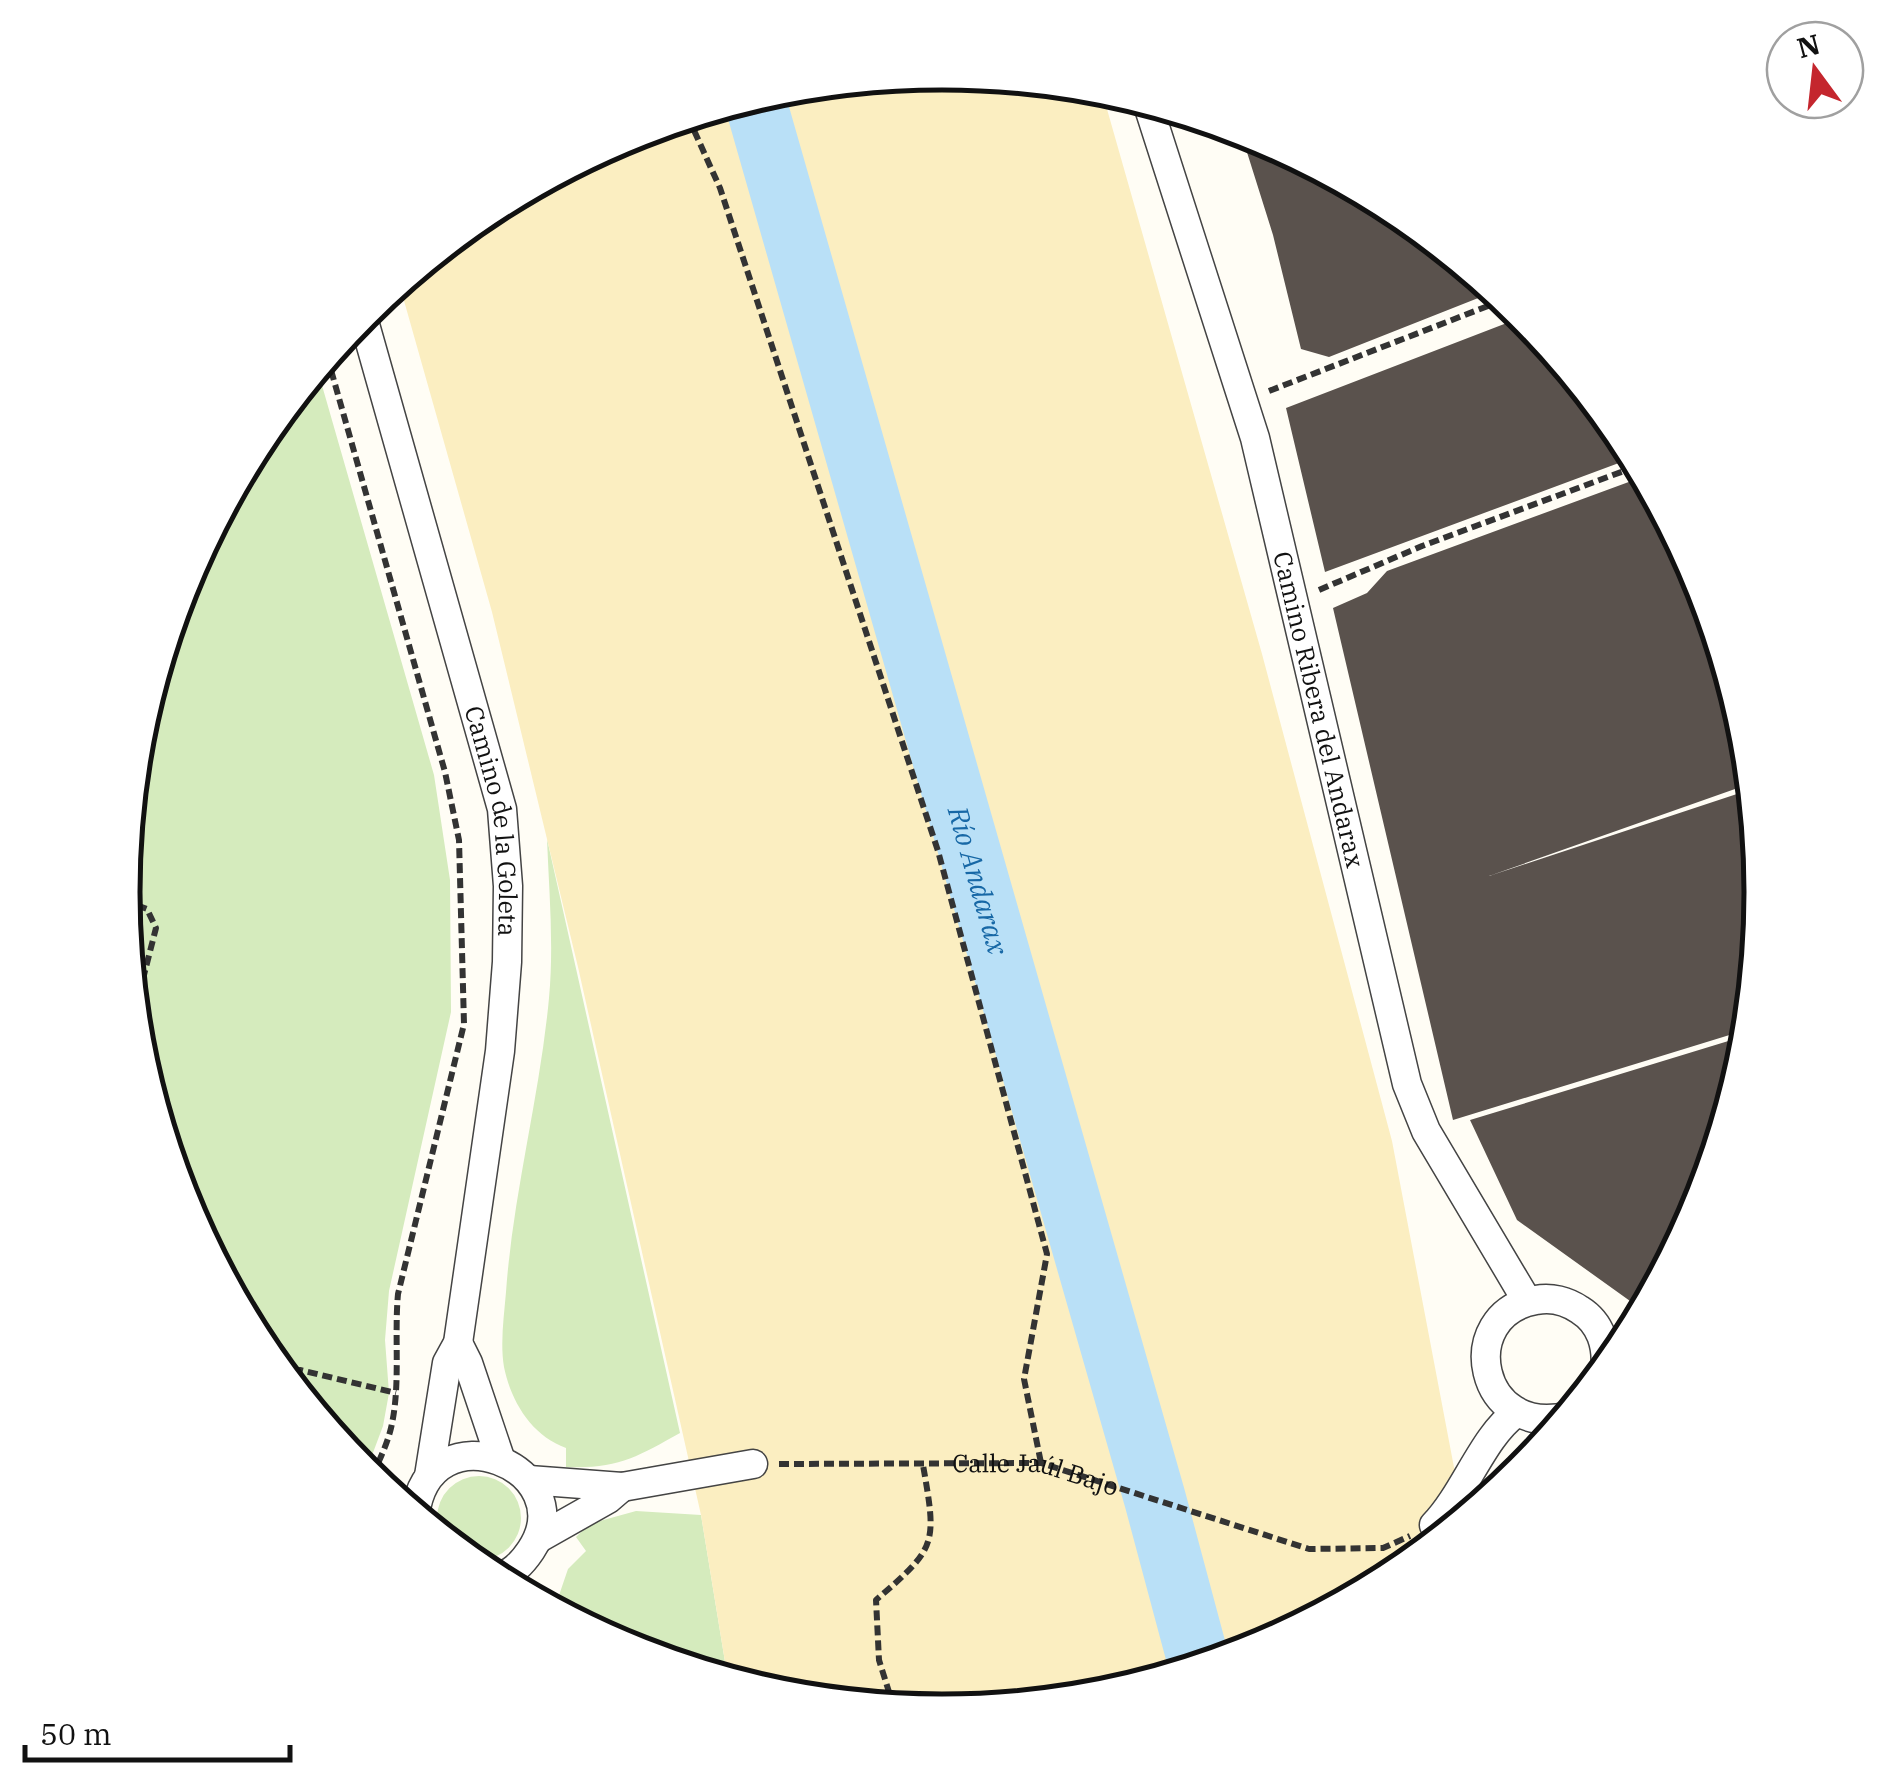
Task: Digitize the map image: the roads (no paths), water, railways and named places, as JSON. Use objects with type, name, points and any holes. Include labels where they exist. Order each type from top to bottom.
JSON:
[{"type":"street","name":"Camino Ribera del Andarax","points":[[1152,118],[1243,401],[1294,600],[1407,1084],[1426,1132],[1528,1302]]},
{"type":"street","name":"Camino de la Goleta","points":[[367,333],[502,810],[508,886],[508,962],[500,1051],[458,1343],[447,1363],[429,1476],[417,1499]]},
{"type":"street","points":[[1545,1423],[1516,1413],[1500,1400],[1489,1383],[1485,1364],[1487,1344],[1495,1325],[1509,1310],[1546,1298],[1582,1310],[1596,1324],[1604,1346]]},
{"type":"street","points":[[458,1343],[500,1458]]},
{"type":"street","points":[[1434,1526],[1460,1495],[1496,1431],[1516,1413]]},
{"type":"street","points":[[429,1476],[450,1460],[475,1454],[500,1458],[529,1480],[541,1507],[539,1538]]},
{"type":"street","points":[[529,1480],[622,1487],[753,1464]]},
{"type":"street","points":[[517,1572],[539,1538],[622,1487]]},
{"type":"lane","points":[[1604,1341],[1609,1339]]},
{"type":"waterway","name":"Río Andarax","points":[[758,112],[1196,1653]]}]
